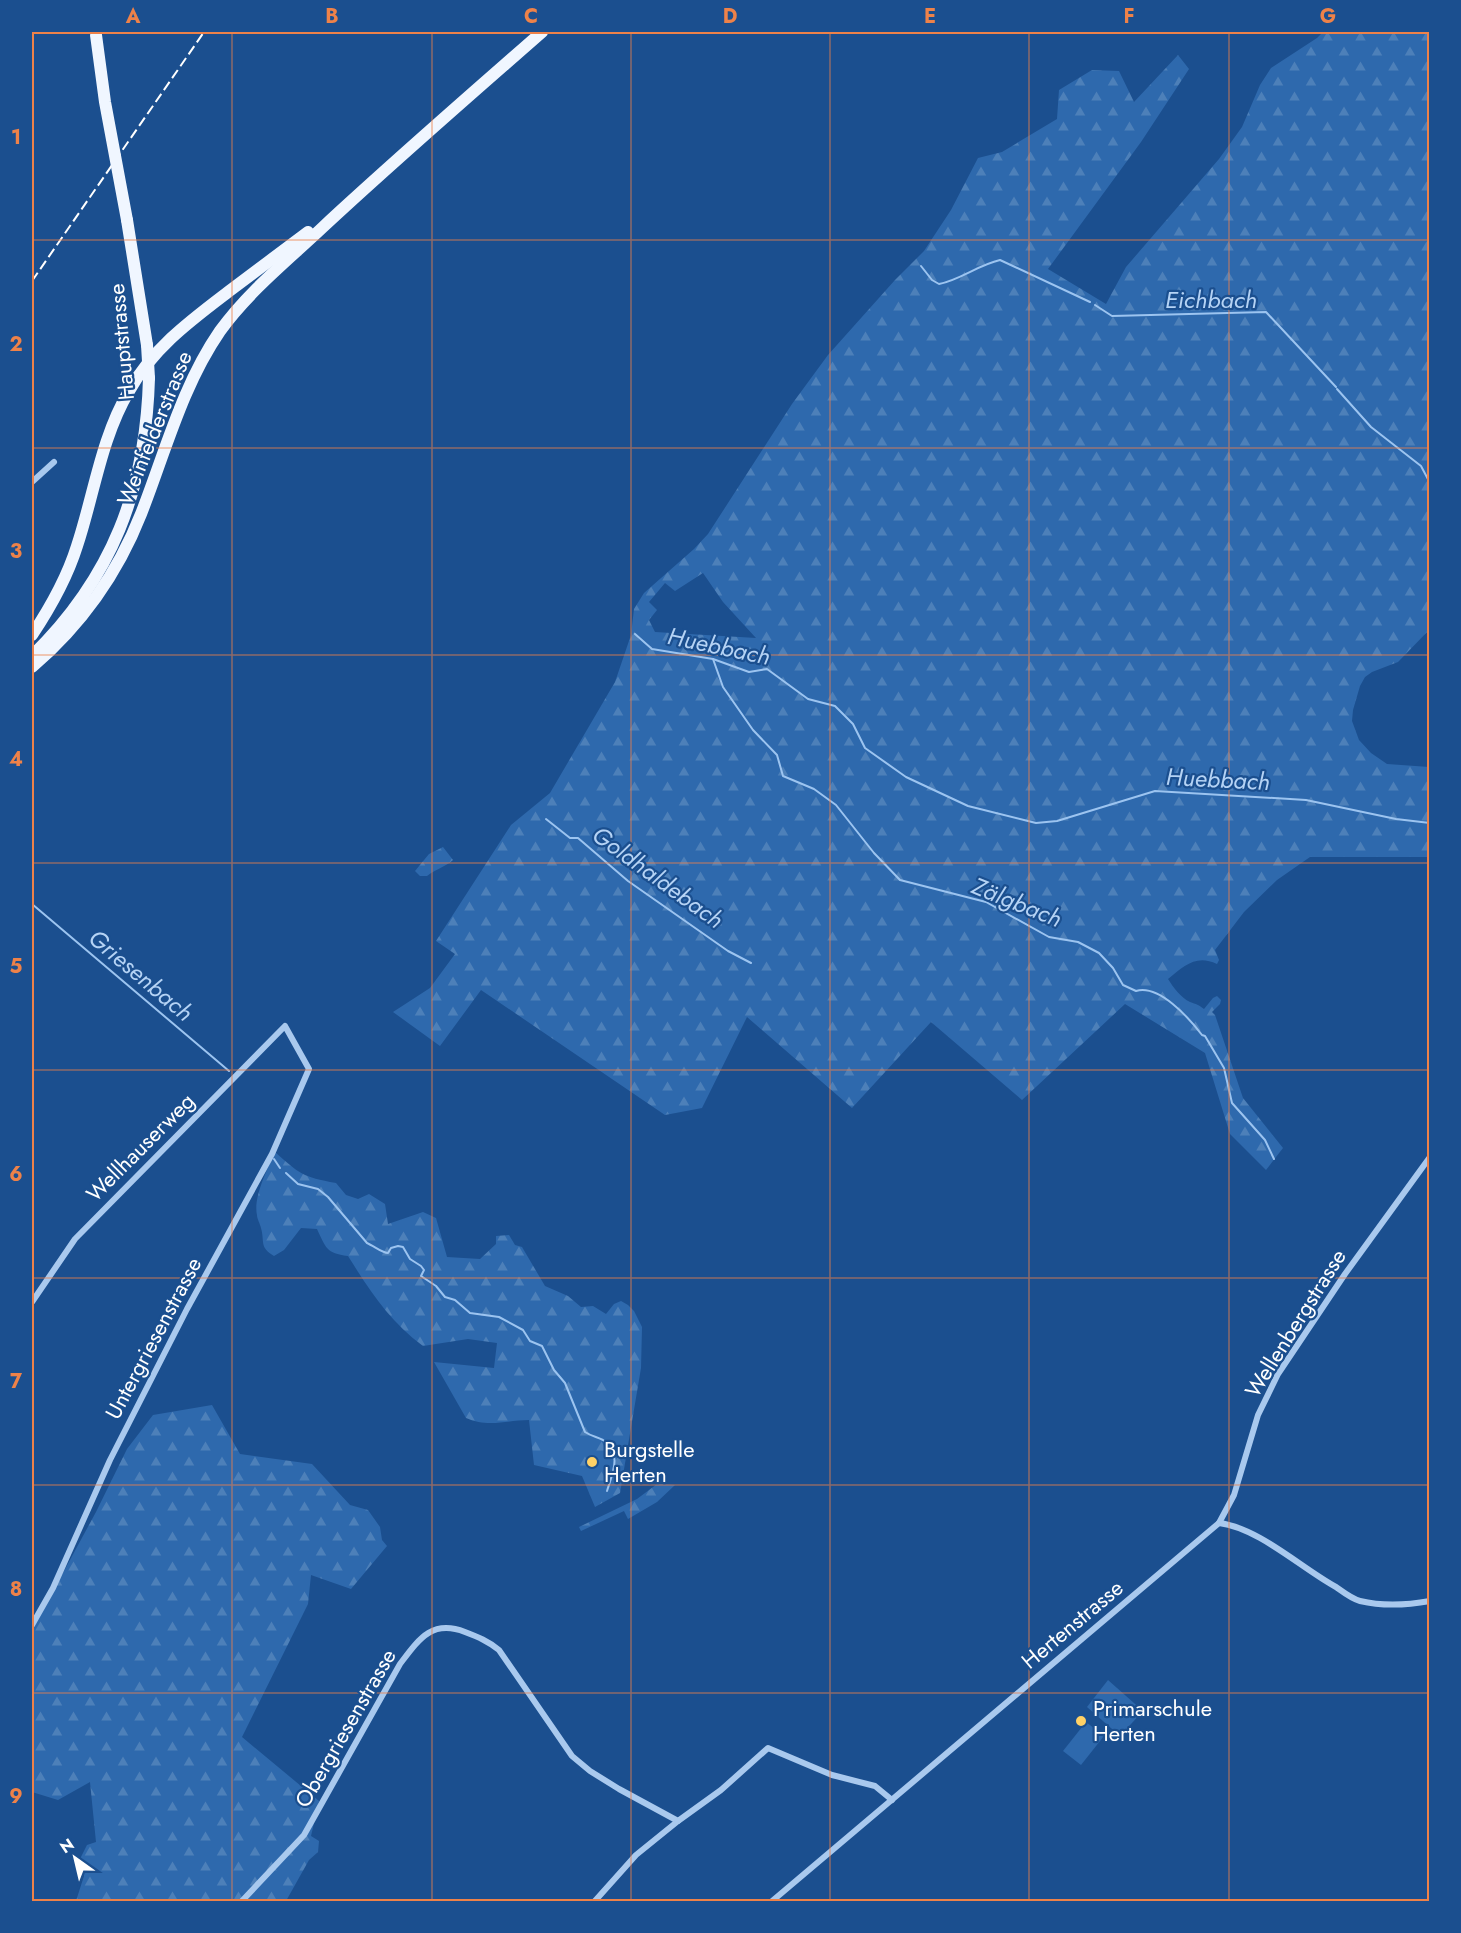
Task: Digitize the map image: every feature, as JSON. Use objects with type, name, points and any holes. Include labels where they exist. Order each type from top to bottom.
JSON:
[{"type":"main road","name":"Weinfelderstrasse","points":[[32,668],[68,633],[92,605],[113,573],[140,516],[187,393],[220,331],[264,281],[359,193],[542,32]]},
{"type":"main road","name":"Hauptstrasse","points":[[32,656],[68,618],[102,567],[117,537],[129,508],[143,448],[148,413],[147,345],[105,102],[96,33]]},
{"type":"main road","name":"Weinfelderstrasse","points":[[32,635],[63,582],[77,548],[111,430],[120,408],[140,373],[155,353],[187,323],[359,193]]},
{"type":"street","points":[[32,482],[54,462]]},
{"type":"street","name":"Untergriesenstrasse","points":[[32,1625],[53,1588],[115,1450],[187,1309],[272,1154],[309,1068],[285,1026]]},
{"type":"street","name":"Wellhauserweg","points":[[32,1302],[75,1239],[285,1026]]},
{"type":"street","name":"Wellenbergstrasse","points":[[1219,1523],[1234,1495],[1258,1415],[1278,1374],[1345,1274],[1430,1157]]},
{"type":"street","points":[[1219,1523],[1233,1525],[1276,1547],[1359,1601],[1391,1604],[1430,1601]]},
{"type":"street","name":"Hertenstrasse","points":[[771,1902],[1219,1523]]},
{"type":"street","name":"Obergriesenstrasse","points":[[241,1902],[304,1835],[400,1664],[417,1642],[437,1628],[453,1627],[486,1640],[499,1650],[572,1756],[590,1771],[619,1789],[678,1821]]},
{"type":"street","points":[[594,1902],[636,1855],[721,1790],[768,1748],[832,1775],[875,1786],[892,1800]]},
{"type":"green space","points":[[1323,32],[1429,32],[1429,630],[1398,662],[1365,677],[1360,686],[1352,721],[1359,740],[1371,753],[1387,764],[1429,767],[1429,857],[1310,857],[1277,880],[1244,912],[1215,950],[1219,960],[1217,964],[1203,960],[1196,961],[1168,979],[1183,998],[1204,1009],[1213,998],[1217,996],[1221,1000],[1212,1012],[1215,1015],[1243,1098],[1283,1148],[1266,1170],[1230,1134],[1205,1053],[1125,1004],[1022,1100],[931,1022],[852,1108],[747,1017],[702,1108],[665,1115],[481,990],[440,1046],[393,1012],[430,988],[455,954],[436,941],[511,825],[550,793],[615,682],[631,635],[634,609],[644,593],[708,534],[792,404],[828,355],[924,251],[951,210],[978,158],[1002,152],[1057,119],[1059,90],[1092,70],[1119,71],[1134,102],[1178,55],[1189,69],[1141,142],[1048,269],[1106,304],[1126,267],[1219,159],[1242,127],[1260,85],[1271,68]],"holes":[[[703,573],[723,602],[756,638],[655,632],[649,620],[657,610],[649,602],[665,583],[675,591]]]},
{"type":"green space","points":[[443,847],[453,860],[427,876],[420,876],[415,871],[429,854]]},
{"type":"green space","points":[[275,1152],[302,1174],[336,1183],[346,1195],[358,1199],[369,1194],[385,1204],[388,1224],[423,1212],[436,1218],[447,1257],[480,1259],[496,1244],[496,1236],[509,1235],[515,1245],[522,1247],[545,1286],[568,1296],[581,1307],[593,1306],[606,1314],[614,1304],[621,1301],[628,1305],[634,1311],[642,1327],[641,1368],[620,1493],[595,1507],[582,1476],[534,1465],[529,1420],[482,1423],[466,1418],[434,1362],[494,1368],[497,1343],[468,1339],[423,1346],[390,1316],[348,1256],[331,1251],[317,1229],[301,1228],[284,1250],[274,1256],[266,1250],[256,1208],[262,1183]]},
{"type":"green space","points":[[212,1405],[240,1454],[312,1464],[350,1505],[368,1510],[380,1527],[382,1540],[387,1546],[351,1589],[311,1575],[308,1604],[242,1737],[319,1801],[311,1836],[319,1841],[318,1852],[309,1860],[286,1901],[76,1901],[84,1876],[78,1863],[87,1845],[96,1842],[90,1782],[58,1800],[32,1792],[32,1630],[96,1512],[127,1449],[153,1415]]},
{"type":"green space","points":[[657,1484],[675,1485],[657,1502],[628,1519],[624,1511],[581,1531],[579,1527],[637,1499]]},
{"type":"green space","points":[[1108,1680],[1143,1711],[1120,1736],[1087,1707]]},
{"type":"green space","points":[[1086,1722],[1104,1736],[1081,1765],[1063,1751]]},
{"type":"waterway","name":"Eichbach","points":[[921,266],[932,280],[939,284],[1000,260],[1090,302]]},
{"type":"waterway","name":"Eichbach","points":[[1095,305],[1112,316],[1266,312],[1336,387]]},
{"type":"waterway","name":"Eichbach","points":[[1337,389],[1371,427],[1421,466],[1430,483]]},
{"type":"waterway","name":"Huebbach","points":[[635,634],[652,649],[713,659],[749,672],[767,669],[808,699],[835,706],[853,724],[865,748],[906,777],[968,806],[1036,823],[1057,821],[1155,791],[1306,800],[1396,819],[1430,823]]},
{"type":"waterway","name":"Zälgbach","points":[[713,659],[723,687],[753,730],[777,755],[783,776],[814,789],[836,805],[874,853],[900,880],[986,902],[1049,937],[1078,942],[1099,953],[1113,968],[1123,985],[1136,991],[1145,990],[1154,993],[1173,1004],[1205,1036],[1224,1068],[1232,1103],[1265,1140],[1274,1159]]},
{"type":"waterway","name":"Goldhaldebach","points":[[546,819],[570,838],[578,838],[628,881],[728,951],[751,963]]},
{"type":"waterway","name":"Griesenbach","points":[[32,904],[229,1071]]},
{"type":"waterway","points":[[274,1159],[280,1168]]},
{"type":"waterway","name":"Griesenbach","points":[[286,1173],[298,1184],[318,1189],[328,1197],[367,1243],[388,1253],[391,1248],[403,1247],[410,1259],[424,1270],[421,1276],[436,1286],[445,1297],[455,1300],[470,1313],[499,1317],[523,1330],[530,1341],[542,1346],[554,1370],[565,1383],[585,1432],[603,1440],[613,1451],[613,1471],[607,1491]]},
{"type":"railway","points":[[32,281],[204,32]]},
{"type":"place","name":"Burgstelle Herten","points":[[592,1462]]},
{"type":"place","name":"Primarschule Herten","points":[[1081,1721]]}]
